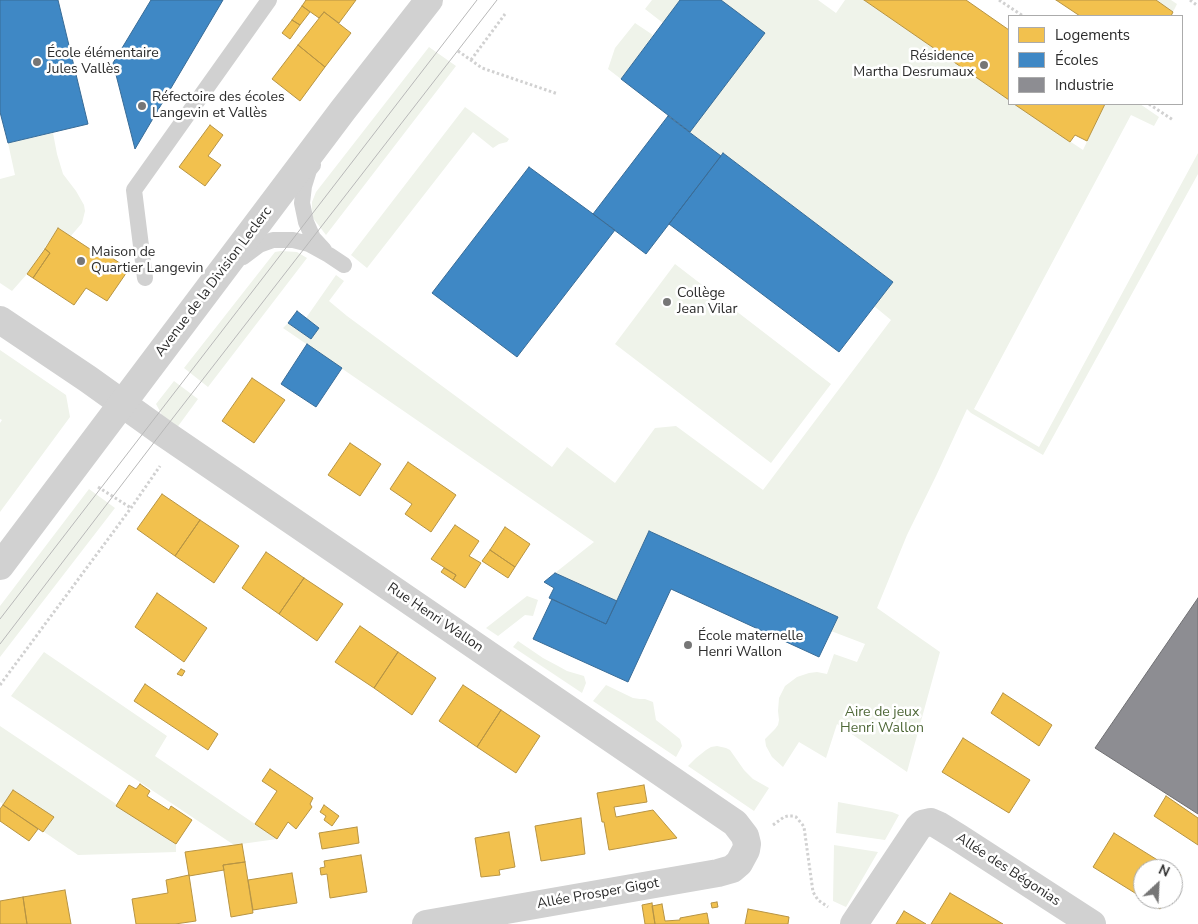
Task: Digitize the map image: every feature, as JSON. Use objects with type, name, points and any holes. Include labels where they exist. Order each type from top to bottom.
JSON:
[{"type":"street","name":"Avenue de la Division Leclerc","points":[[0,566],[343,110],[429,0]]},
{"type":"street","name":"Rue Henri Wallon","points":[[0,320],[735,823],[756,833]]},
{"type":"street","name":"Allée des Bégonias","points":[[854,924],[918,828],[922,824],[931,822],[1092,924]]},
{"type":"street","name":"Allée Prosper Gigot","points":[[426,924],[718,874],[732,869],[739,863],[747,844],[756,833]]},
{"type":"lane","points":[[145,278],[134,190],[269,0]]},
{"type":"lane","points":[[329,255],[313,238],[306,222],[302,203],[304,186],[310,170],[340,129],[343,110]]},
{"type":"lane","points":[[197,305],[212,297],[243,257],[258,245],[273,240],[293,240],[309,244],[344,265]]},
{"type":"path","points":[[999,0],[1022,15]]},
{"type":"path","points":[[1190,0],[1198,6]]},
{"type":"path","points":[[471,60],[505,14]]},
{"type":"path","points":[[458,51],[482,68],[558,94]]},
{"type":"path","points":[[1150,105],[1173,120]]},
{"type":"path","points":[[0,685],[166,459],[188,449]]},
{"type":"path","points":[[72,469],[131,508]]},
{"type":"path","points":[[756,833],[788,816],[796,818],[802,824],[813,892],[818,900],[830,908]]},
{"type":"green space","points":[[652,0],[680,0],[663,23],[645,9]]},
{"type":"green space","name":"Aire de jeux Henri Wallon","points":[[721,0],[818,0],[836,13],[845,0],[864,0],[1008,99],[1008,105],[1016,105],[1083,150],[1105,105],[1141,105],[1159,117],[1154,126],[1131,115],[974,409],[1039,447],[1198,153],[1198,174],[1043,455],[967,409],[907,535],[877,608],[940,652],[907,772],[837,724],[826,758],[799,742],[783,767],[772,757],[766,746],[765,739],[778,725],[779,698],[785,686],[797,677],[809,673],[827,674],[834,654],[857,662],[865,644],[831,631],[837,617],[649,531],[617,601],[555,573],[594,542],[283,328],[288,323],[311,339],[319,327],[306,318],[336,275],[344,281],[329,301],[552,467],[567,447],[615,483],[655,428],[676,426],[763,490],[891,320],[874,306],[893,282],[723,153],[721,156],[690,132]]},
{"type":"green space","points":[[1156,0],[1171,0],[1177,4],[1173,12]]},
{"type":"green space","points":[[635,23],[653,35],[621,79],[608,69],[615,48]]},
{"type":"green space","points":[[429,47],[456,66],[326,235],[313,218],[312,202],[316,192]]},
{"type":"green space","points":[[465,107],[509,139],[507,142],[493,148],[473,132],[367,268],[351,255]]},
{"type":"green space","points":[[53,133],[63,174],[84,205],[85,211],[82,223],[70,237],[58,228],[27,274],[12,291],[0,283],[0,179],[15,175],[8,143]]},
{"type":"green space","points":[[275,252],[297,252],[307,258],[208,387],[184,368]]},
{"type":"green space","points":[[675,264],[831,384],[771,463],[615,344]]},
{"type":"green space","points":[[0,350],[66,395],[70,417],[0,512],[0,423],[2,420],[0,419]]},
{"type":"green space","points":[[174,381],[198,399],[176,429],[163,417],[156,404]]},
{"type":"green space","points":[[89,489],[115,508],[0,657],[0,606]]},
{"type":"green space","points":[[527,596],[538,600],[533,616],[525,615],[498,636],[486,628]]},
{"type":"green space","points":[[518,641],[567,671],[584,676],[586,683],[582,693],[513,647]]},
{"type":"green space","points":[[44,652],[167,736],[155,756],[277,839],[234,845],[11,696]]},
{"type":"green space","points":[[606,685],[633,698],[653,702],[656,720],[680,739],[682,746],[676,757],[593,701]]},
{"type":"green space","points":[[0,726],[176,844],[176,852],[78,855],[0,802]]},
{"type":"green space","points":[[717,746],[730,750],[753,779],[769,788],[754,811],[688,766],[706,750]]},
{"type":"green space","points":[[838,802],[899,815],[885,840],[836,833]]},
{"type":"green space","points":[[834,845],[878,852],[846,907],[833,901]]},
{"type":"building: Logements","points":[[306,0],[356,0],[339,23],[324,12],[319,18],[302,6]]},
{"type":"building: Logements","name":"Résidence Martha Desrumaux","points":[[864,0],[966,0],[1008,29],[1008,99]]},
{"type":"building: Logements","points":[[1056,0],[1156,0],[1173,12],[1172,15],[1078,15]]},
{"type":"building: Logements","points":[[302,6],[310,12],[300,25],[292,20]]},
{"type":"building: Logements","points":[[324,12],[351,33],[325,67],[298,45]]},
{"type":"building: Logements","points":[[292,20],[300,25],[290,39],[282,33]]},
{"type":"building: Logements","points":[[298,45],[325,67],[300,101],[272,79]]},
{"type":"building: Logements","points":[[1015,105],[1105,105],[1087,141],[1075,135],[1070,142]]},
{"type":"building: Logements","points":[[210,125],[223,135],[208,156],[221,165],[205,186],[179,167]]},
{"type":"building: Logements","name":"Maison de Quartier Langevin","points":[[58,228],[93,251],[95,247],[129,269],[107,301],[86,288],[74,305],[33,278],[50,253],[45,249]]},
{"type":"building: Logements","points":[[45,249],[50,253],[33,278],[27,274]]},
{"type":"building: Logements","points":[[252,378],[285,400],[254,443],[222,421]]},
{"type":"building: Logements","points":[[350,443],[381,464],[360,496],[328,475]]},
{"type":"building: Logements","points":[[408,462],[456,495],[431,532],[405,514],[412,504],[390,489]]},
{"type":"building: Logements","points":[[162,494],[200,520],[175,556],[137,529]]},
{"type":"building: Logements","points":[[200,520],[239,546],[214,583],[175,556]]},
{"type":"building: Logements","points":[[455,525],[479,541],[469,556],[481,563],[465,588],[453,580],[456,575],[431,559]]},
{"type":"building: Logements","points":[[505,527],[530,544],[515,567],[490,550]]},
{"type":"building: Logements","points":[[490,550],[515,567],[508,578],[482,561]]},
{"type":"building: Logements","points":[[266,552],[304,578],[279,614],[242,588]]},
{"type":"building: Logements","points":[[444,568],[456,575],[453,580],[441,572]]},
{"type":"building: Logements","points":[[304,578],[343,604],[317,641],[279,614]]},
{"type":"building: Logements","points":[[157,593],[207,628],[184,662],[135,627]]},
{"type":"building: Logements","points":[[360,626],[398,652],[374,688],[335,662]]},
{"type":"building: Logements","points":[[398,652],[436,678],[412,715],[374,688]]},
{"type":"building: Logements","points":[[181,669],[185,671],[182,676],[177,674]]},
{"type":"building: Logements","points":[[145,684],[218,734],[208,750],[134,701]]},
{"type":"building: Logements","points":[[463,685],[501,710],[477,747],[439,721]]},
{"type":"building: Logements","points":[[1003,693],[1052,725],[1039,746],[991,713]]},
{"type":"building: Logements","points":[[501,710],[540,736],[516,773],[477,747]]},
{"type":"building: Logements","points":[[963,738],[1030,780],[1009,813],[942,772]]},
{"type":"building: Logements","points":[[270,769],[313,798],[310,804],[312,807],[296,829],[288,822],[277,839],[255,824],[277,791],[262,781]]},
{"type":"building: Logements","points":[[140,784],[150,791],[147,796],[169,810],[171,806],[192,820],[176,844],[116,806],[129,785],[136,789]]},
{"type":"building: Logements","points":[[644,785],[647,802],[614,807],[616,817],[653,810],[677,838],[609,850],[597,793]]},
{"type":"building: Logements","points":[[13,790],[54,817],[43,832],[3,805]]},
{"type":"building: Logements","points":[[1166,796],[1198,818],[1198,845],[1154,816]]},
{"type":"building: Logements","points":[[3,805],[38,829],[29,841],[0,821],[0,809]]},
{"type":"building: Logements","points":[[324,805],[339,816],[332,826],[324,820],[326,816],[320,812]]},
{"type":"building: Logements","points":[[581,818],[585,854],[541,861],[535,826]]},
{"type":"building: Logements","points":[[357,827],[359,843],[322,849],[319,833]]},
{"type":"building: Logements","points":[[509,832],[515,867],[499,870],[500,875],[481,877],[475,838]]},
{"type":"building: Logements","points":[[1114,833],[1156,859],[1133,859],[1133,892],[1093,867]]},
{"type":"building: Logements","points":[[242,844],[245,862],[223,865],[224,870],[189,876],[185,852]]},
{"type":"building: Logements","points":[[361,855],[367,892],[330,898],[327,874],[321,875],[320,868],[325,867],[324,861]]},
{"type":"building: Logements","points":[[245,862],[253,913],[231,917],[223,865]]},
{"type":"building: Logements","points":[[292,873],[297,903],[253,910],[248,880]]},
{"type":"building: Logements","points":[[189,875],[196,921],[175,924],[136,924],[132,899],[168,893],[166,880]]},
{"type":"building: Logements","points":[[65,890],[71,924],[27,924],[23,897]]},
{"type":"building: Logements","points":[[950,893],[1003,924],[931,924]]},
{"type":"building: Logements","points":[[23,897],[27,924],[0,924],[0,901]]},
{"type":"building: Logements","points":[[717,902],[718,907],[712,908],[711,903]]},
{"type":"building: Logements","points":[[652,903],[655,924],[645,924],[642,905]]},
{"type":"building: Logements","points":[[662,904],[665,921],[680,920],[680,918],[707,913],[709,924],[655,924],[652,906]]},
{"type":"building: Logements","points":[[748,909],[789,917],[788,924],[745,924]]},
{"type":"building: Logements","points":[[904,911],[926,924],[896,924]]},
{"type":"building: Écoles","name":"École élémentaire Jules Vallès","points":[[0,0],[58,0],[88,124],[8,143],[0,112]]},
{"type":"building: Écoles","name":"Réfectoire des écoles Langevin et Vallès","points":[[151,0],[223,0],[135,149],[113,63]]},
{"type":"building: Écoles","points":[[680,0],[721,0],[765,33],[690,132],[621,79]]},
{"type":"building: Écoles","points":[[668,116],[721,156],[646,254],[593,214]]},
{"type":"building: Écoles","points":[[723,153],[893,282],[839,352],[669,224]]},
{"type":"building: Écoles","points":[[529,167],[615,230],[517,357],[432,293]]},
{"type":"building: Écoles","points":[[297,311],[319,328],[311,339],[288,323]]},
{"type":"building: Écoles","points":[[307,344],[342,368],[316,407],[281,384]]},
{"type":"building: Écoles","points":[[649,531],[838,617],[819,657],[671,589],[628,682],[533,639],[552,599],[606,624]]},
{"type":"building: Écoles","points":[[555,573],[617,601],[606,624],[549,598],[554,588],[544,582]]},
{"type":"building: Industrie","points":[[1198,598],[1198,814],[1095,748]]},
{"type":"tram line","points":[[0,619],[477,0]]},
{"type":"tram line","points":[[0,644],[497,0]]},
{"type":"place","name":"École élémentaire Jules Vallès","points":[[37,62]]},
{"type":"place","name":"Résidence Martha Desrumaux","points":[[984,65]]},
{"type":"place","name":"Réfectoire des écoles Langevin et Vallès","points":[[142,106]]},
{"type":"place","name":"Maison de Quartier Langevin","points":[[81,261]]},
{"type":"place","name":"Collège Jean Vilar","points":[[667,302]]},
{"type":"place","name":"École maternelle Henri Wallon","points":[[688,645]]}]
